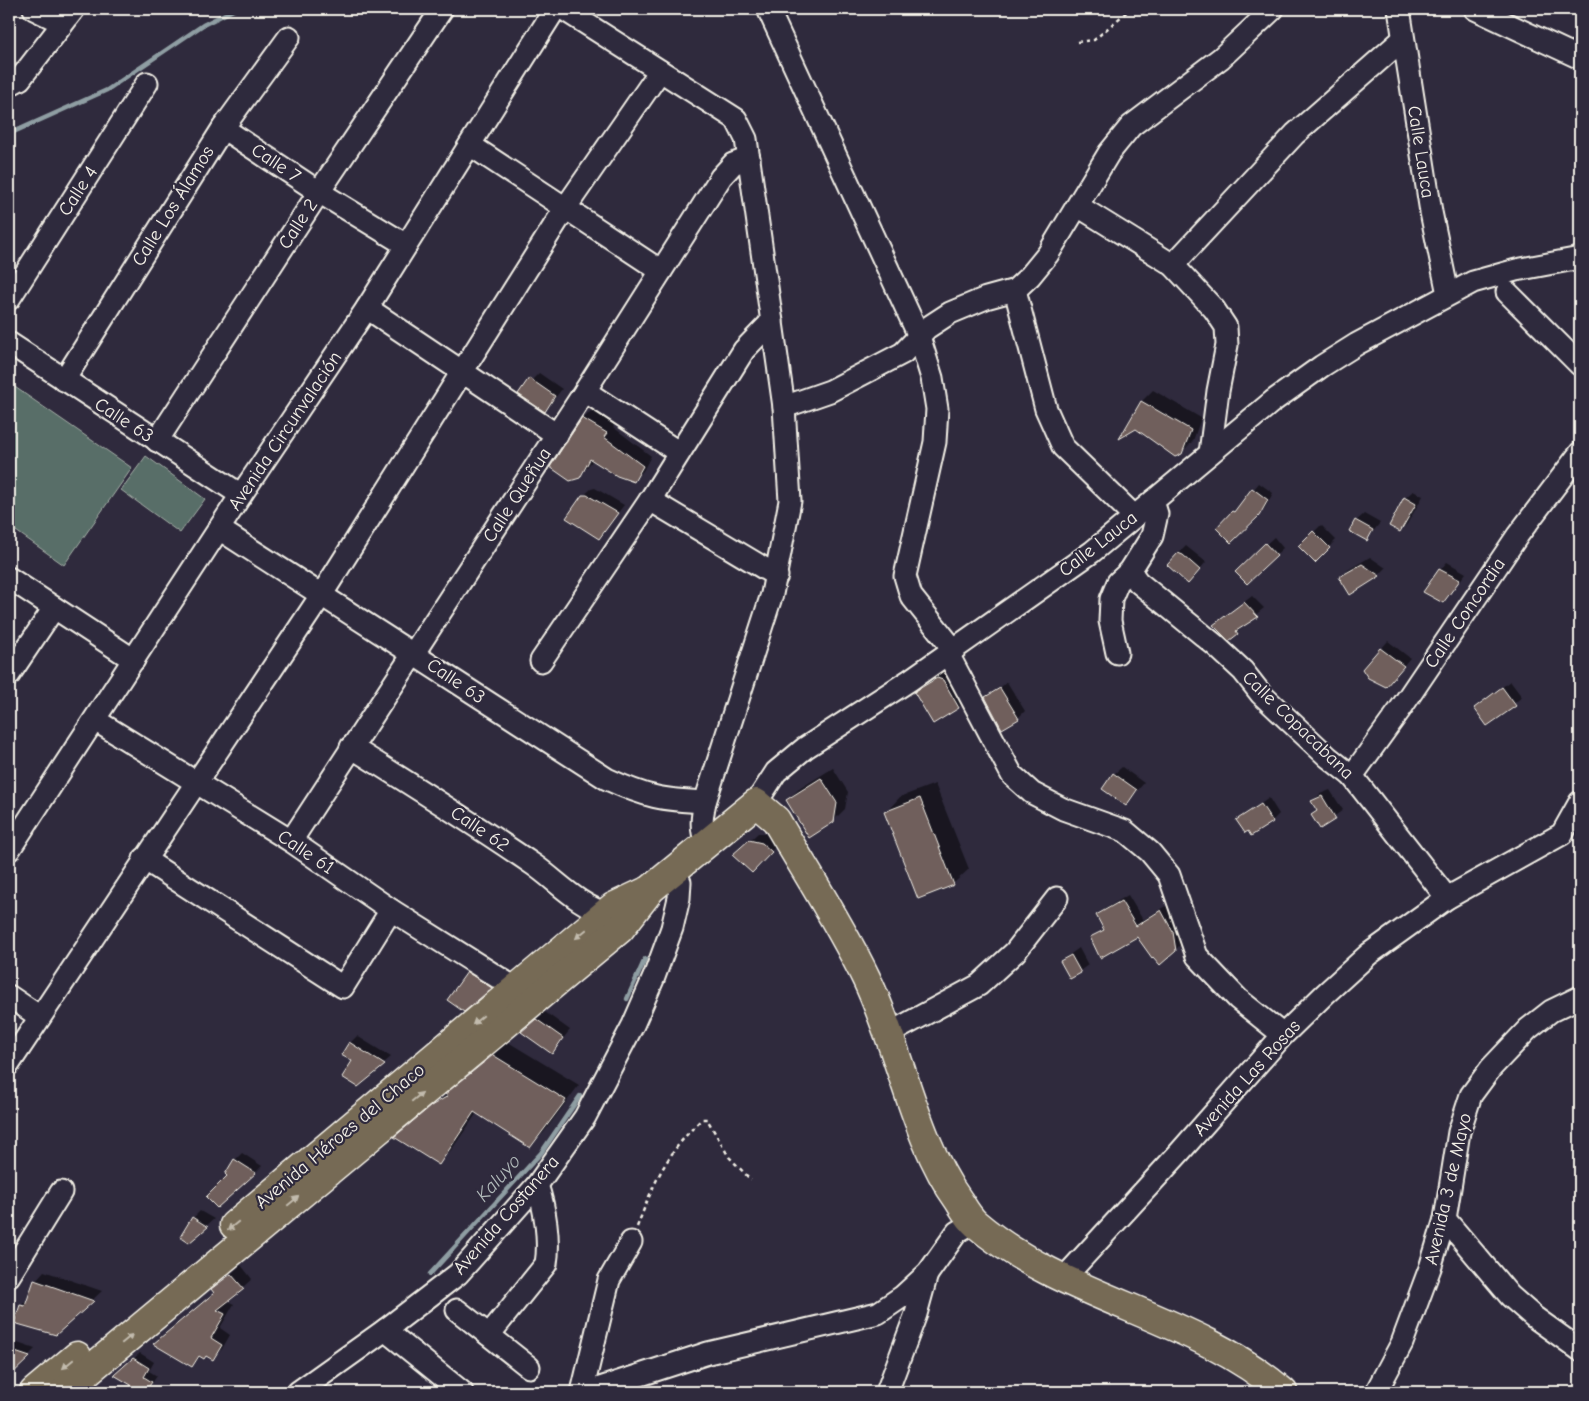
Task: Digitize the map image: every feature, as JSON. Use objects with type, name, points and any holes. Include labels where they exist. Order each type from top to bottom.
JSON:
[{"type":"main road","name":"Avenida Héroes del Chaco","points":[[34,1392],[614,921],[706,842],[756,803]]},
{"type":"main road","points":[[756,803],[776,820],[866,977],[890,1033],[937,1163],[951,1190],[974,1222],[999,1242],[1064,1278],[1221,1350],[1283,1392]]},
{"type":"main road","name":"Avenida Héroes del Chaco","points":[[63,1392],[522,996]]},
{"type":"street","points":[[9,85],[20,79],[68,16],[34,9]]},
{"type":"street","name":"Calle 2","points":[[157,441],[319,192],[442,9]]},
{"type":"street","name":"Avenida Circunvalación","points":[[9,850],[241,495],[367,308],[555,9]]},
{"type":"street","points":[[563,9],[736,118],[746,139],[784,407],[790,501],[777,576],[744,686],[705,802],[702,834],[706,842]]},
{"type":"street","points":[[768,9],[919,336],[932,378],[937,409],[935,442],[906,576],[911,596],[951,652],[1012,776],[1032,793],[1063,809],[1125,831],[1150,852],[1169,875],[1197,956],[1238,999],[1283,1035]]},
{"type":"street","points":[[784,407],[830,391],[903,353],[919,336],[950,313],[986,298],[1015,290],[1030,276],[1048,254],[1109,153],[1131,126],[1221,58],[1273,9]]},
{"type":"street","name":"Calle Lauca","points":[[1399,9],[1431,212],[1448,294]]},
{"type":"street","points":[[1475,9],[1580,58]]},
{"type":"street","name":"Calle Los Álamos","points":[[64,380],[223,128],[289,37]]},
{"type":"street","points":[[1173,265],[1295,134],[1403,40]]},
{"type":"street","points":[[9,1064],[322,594],[566,207],[660,71]]},
{"type":"street","name":"Calle 4","points":[[9,299],[147,84]]},
{"type":"street","name":"Calle 7","points":[[223,128],[319,192],[406,245]]},
{"type":"street","points":[[470,146],[566,207],[661,271]]},
{"type":"street","name":"Calle Queñua","points":[[291,841],[585,391],[721,177],[733,164],[749,158]]},
{"type":"street","points":[[1078,206],[1173,265],[1214,309],[1226,327],[1228,345],[1218,391],[1210,453]]},
{"type":"street","name":"Calle Lauca","points":[[756,803],[776,772],[805,748],[951,652],[1092,552],[1273,401],[1322,366],[1358,344],[1473,282],[1516,270],[1580,258]]},
{"type":"street","points":[[1015,290],[1046,409],[1063,446],[1134,516]]},
{"type":"street","points":[[1507,292],[1580,365]]},
{"type":"street","points":[[367,308],[557,434]]},
{"type":"street","points":[[541,661],[650,500],[678,452],[744,350],[772,321]]},
{"type":"street","name":"Calle 63","points":[[9,343],[241,495]]},
{"type":"street","points":[[585,391],[678,452]]},
{"type":"street","name":"Calle Concordia","points":[[1352,776],[1399,711],[1518,534],[1580,453]]},
{"type":"street","points":[[650,500],[777,576]]},
{"type":"street","points":[[1116,653],[1110,621],[1111,599],[1118,582],[1130,571],[1152,536],[1157,514],[1153,501]]},
{"type":"street","name":"Calle 63","points":[[219,529],[414,652],[578,762],[607,779],[639,794],[668,801],[705,802]]},
{"type":"street","name":"Calle Copacabana","points":[[1130,571],[1138,582],[1236,664],[1261,694],[1328,757],[1352,776],[1447,898]]},
{"type":"street","points":[[9,578],[134,660]]},
{"type":"street","points":[[9,675],[54,608]]},
{"type":"street","name":"Calle 61","points":[[95,720],[291,841],[391,910],[522,996]]},
{"type":"street","name":"Calle 62","points":[[351,747],[464,818],[549,876],[594,910],[614,921]]},
{"type":"street","name":"Avenida Las Rosas","points":[[1064,1278],[1179,1154],[1283,1035],[1369,954],[1447,898],[1562,834],[1580,802]]},
{"type":"street","points":[[144,859],[343,987],[391,910]]},
{"type":"street","name":"Avenida Costanera","points":[[298,1392],[385,1330],[458,1274],[537,1186],[585,1117],[633,1025],[654,977],[672,928],[679,898],[680,882],[674,870]]},
{"type":"street","points":[[890,1033],[979,985],[1014,952],[1057,898]]},
{"type":"street","points":[[9,996],[40,1017]]},
{"type":"street","name":"Avenida 3 de Mayo","points":[[1376,1392],[1402,1343],[1430,1268],[1445,1219],[1459,1132],[1471,1095],[1491,1068],[1528,1029],[1551,1010],[1580,997]]},
{"type":"street","points":[[489,1335],[546,1264],[548,1250],[541,1196],[537,1186]]},
{"type":"street","points":[[9,1276],[61,1192]]},
{"type":"street","points":[[1445,1219],[1510,1296],[1534,1317],[1580,1350]]},
{"type":"street","points":[[588,1392],[708,1353],[878,1313],[903,1296],[928,1273],[957,1232],[974,1222]]},
{"type":"street","points":[[582,1392],[609,1280],[631,1242]]},
{"type":"street","points":[[886,1392],[916,1314],[928,1273]]},
{"type":"street","points":[[457,1310],[529,1368]]},
{"type":"street","points":[[385,1330],[462,1392]]},
{"type":"path","points":[[1077,42],[1094,40],[1130,9]]},
{"type":"path","points":[[631,1242],[656,1177],[682,1140],[702,1119],[707,1118],[729,1157],[751,1180]]},
{"type":"green space","points":[[9,383],[132,468],[64,565],[9,526]]},
{"type":"green space","points":[[146,456],[205,499],[180,533],[121,490]]},
{"type":"building","points":[[529,378],[555,396],[545,412],[518,394]]},
{"type":"building","points":[[1141,401],[1191,430],[1182,454],[1175,457],[1136,429],[1119,439]]},
{"type":"building","points":[[582,418],[607,433],[604,437],[643,466],[634,482],[617,476],[590,459],[580,478],[570,481],[550,467]]},
{"type":"building","points":[[1252,488],[1268,500],[1259,516],[1231,543],[1216,528],[1232,511],[1234,512]]},
{"type":"building","points":[[582,495],[587,495],[618,513],[599,539],[566,518]]},
{"type":"building","points":[[1404,497],[1416,504],[1400,532],[1389,526]]},
{"type":"building","points":[[1355,520],[1373,530],[1367,541],[1349,531]]},
{"type":"building","points":[[1313,531],[1330,548],[1315,563],[1298,546]]},
{"type":"building","points":[[1265,543],[1277,556],[1247,584],[1235,572]]},
{"type":"building","points":[[1178,553],[1200,570],[1188,584],[1167,565]]},
{"type":"building","points":[[1362,564],[1380,576],[1350,595],[1339,577]]},
{"type":"building","points":[[1439,569],[1460,580],[1443,603],[1423,592]]},
{"type":"building","points":[[1244,602],[1258,617],[1236,631],[1238,634],[1229,641],[1213,625]]},
{"type":"building","points":[[1380,648],[1404,666],[1386,687],[1368,678],[1362,669]]},
{"type":"building","points":[[937,678],[943,680],[959,708],[933,724],[914,692]]},
{"type":"building","points":[[1502,687],[1516,706],[1487,726],[1474,708]]},
{"type":"building","points":[[1000,688],[1019,719],[1002,729],[985,697]]},
{"type":"building","points":[[1113,773],[1137,790],[1126,806],[1102,789]]},
{"type":"building","points":[[821,778],[837,803],[834,822],[809,838],[786,800]]},
{"type":"building","points":[[1322,796],[1336,819],[1320,829],[1311,815],[1317,811],[1311,801]]},
{"type":"building","points":[[920,798],[954,885],[918,899],[884,812]]},
{"type":"building","points":[[1261,804],[1273,822],[1251,836],[1248,831],[1245,833],[1236,820]]},
{"type":"building","points":[[749,840],[762,843],[772,852],[752,873],[732,855]]},
{"type":"building","points":[[1121,901],[1136,926],[1161,910],[1173,932],[1176,951],[1160,965],[1152,958],[1137,937],[1100,958],[1090,937],[1104,930],[1096,915]]},
{"type":"building","points":[[1071,955],[1081,973],[1070,979],[1060,961]]},
{"type":"building","points":[[467,972],[492,988],[464,1012],[447,1000]]},
{"type":"building","points":[[536,1019],[563,1038],[552,1054],[521,1032]]},
{"type":"building","points":[[349,1042],[385,1065],[358,1087],[342,1077],[352,1061],[341,1055]]},
{"type":"building","points":[[493,1055],[566,1100],[530,1148],[474,1112],[439,1165],[394,1137],[431,1106],[448,1096],[445,1094]]},
{"type":"building","points":[[234,1159],[256,1173],[217,1208],[206,1197],[227,1176],[225,1174]]},
{"type":"building","points":[[192,1217],[208,1227],[189,1243],[180,1237]]},
{"type":"building","points":[[231,1274],[244,1289],[217,1310],[225,1314],[211,1338],[222,1345],[213,1360],[206,1356],[204,1359],[199,1356],[192,1367],[153,1344],[214,1293],[211,1289]]},
{"type":"building","points":[[34,1280],[94,1301],[56,1335],[14,1323],[20,1305],[25,1306]]},
{"type":"building","points":[[9,1350],[30,1357],[9,1377]]},
{"type":"building","points":[[133,1358],[149,1368],[144,1377],[152,1382],[145,1392],[127,1392],[131,1385],[114,1375]]},
{"type":"waterway","points":[[9,134],[107,90],[203,25],[235,9]]},
{"type":"waterway","name":"Kaluyo","points":[[627,999],[645,959]]},
{"type":"waterway","name":"Kaluyo","points":[[430,1274],[541,1153],[580,1096]]}]
